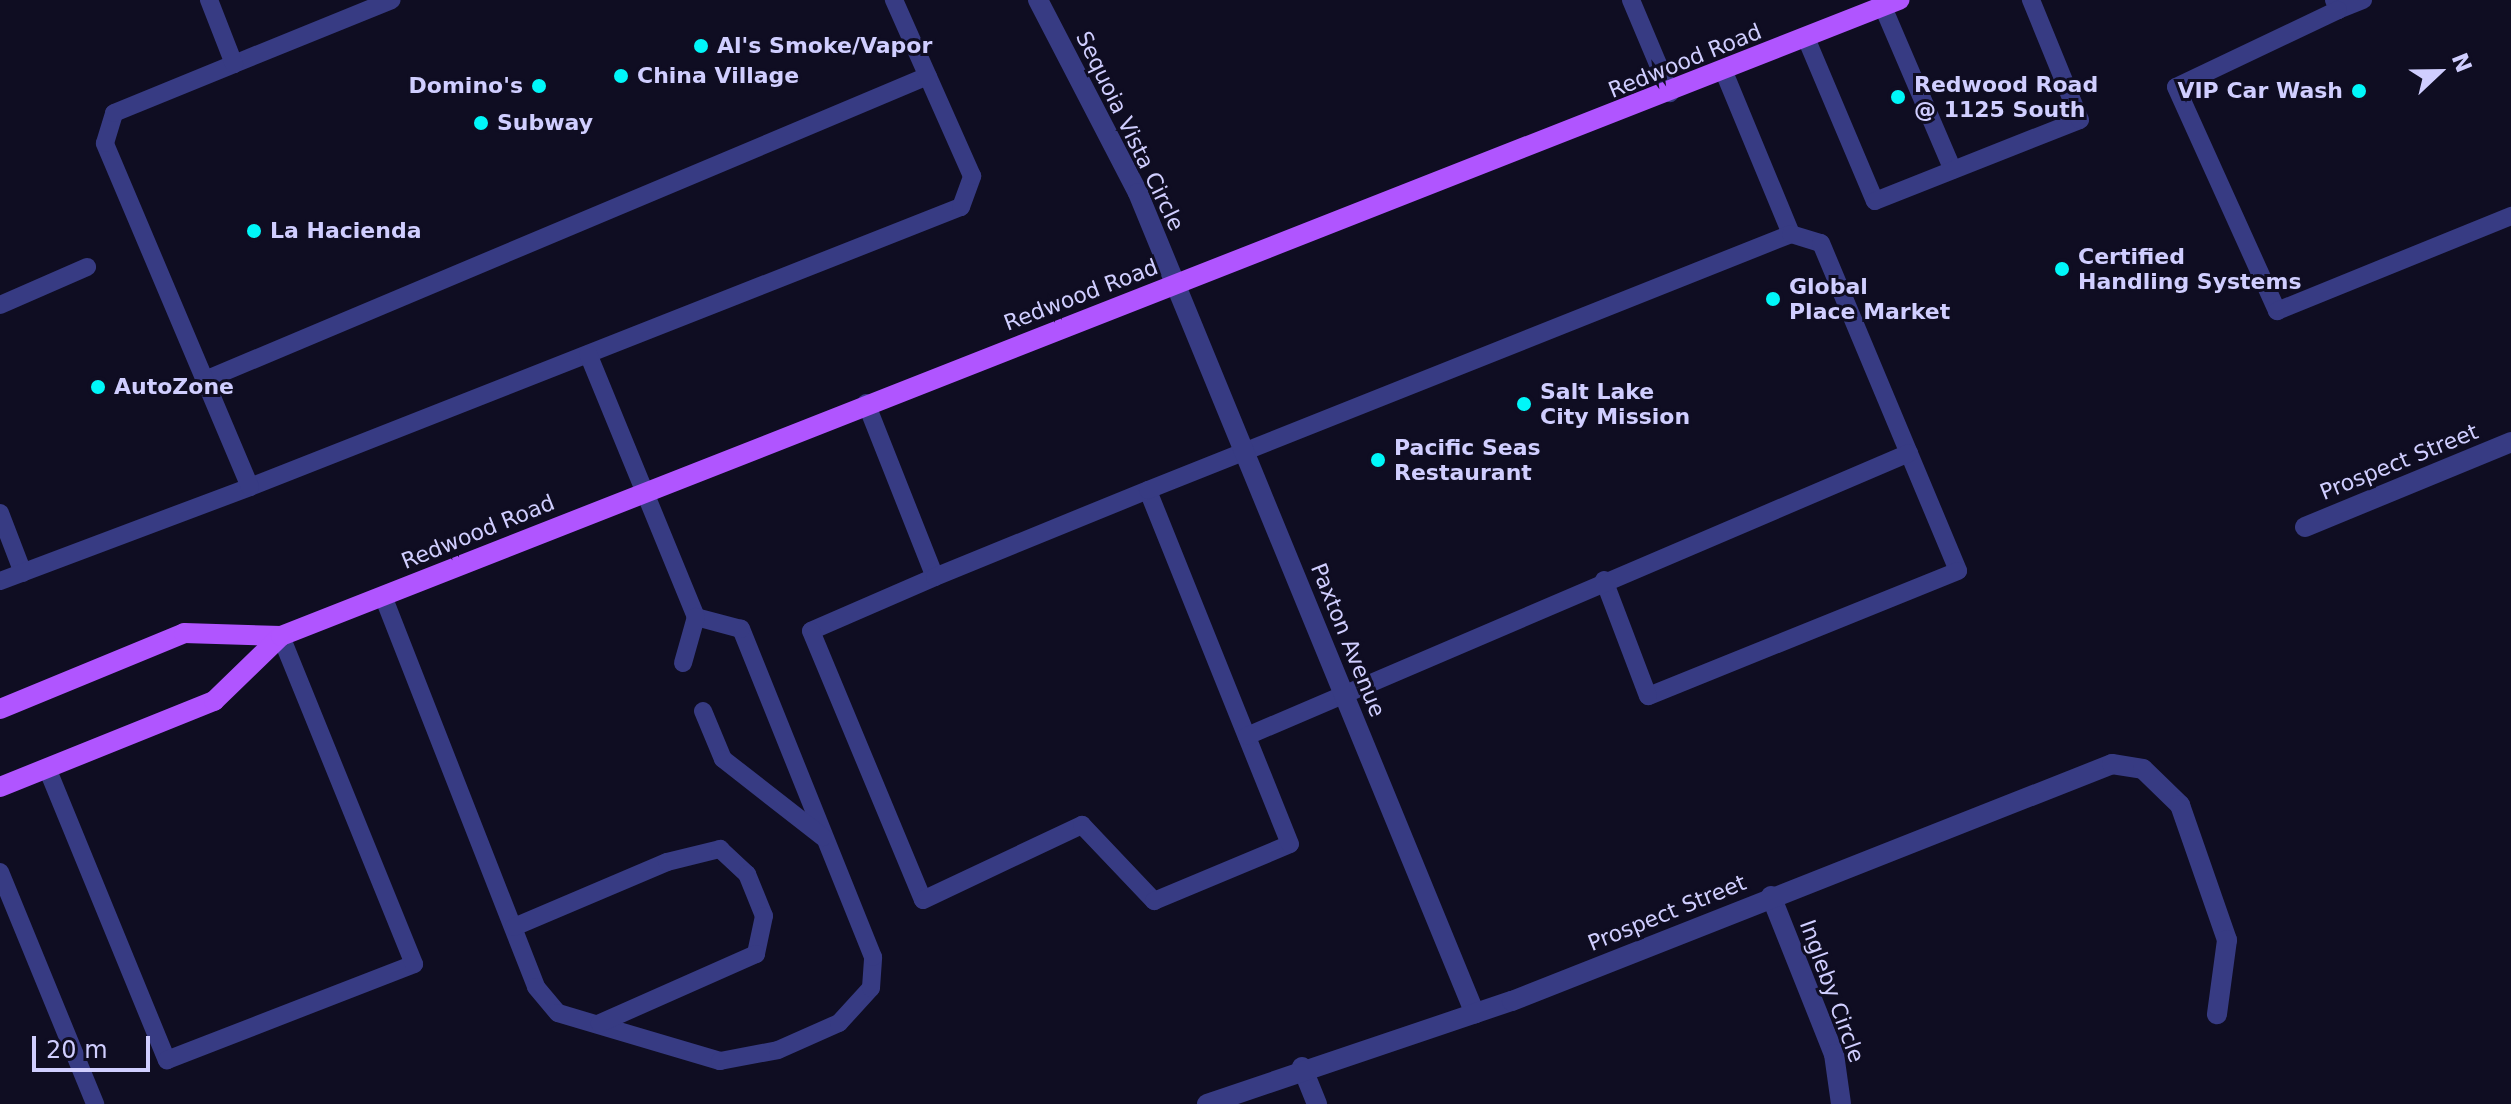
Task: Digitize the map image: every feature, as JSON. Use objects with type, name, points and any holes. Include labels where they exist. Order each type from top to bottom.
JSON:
[{"type":"main road","name":"Redwood Road","points":[[0,787],[214,701],[281,636],[866,403],[1724,72],[1891,3]]},
{"type":"main road","name":"Redwood Road","points":[[0,709],[184,633],[281,636]]},
{"type":"street","name":"Sequoia Vista Circle","points":[[1038,0],[1177,284]]},
{"type":"street","name":"Paxton Avenue","points":[[1177,284],[1475,1014]]},
{"type":"street","name":"Prospect Street","points":[[2305,527],[2511,442]]},
{"type":"street","name":"Prospect Street","points":[[1207,1104],[1302,1067],[1475,1014],[2090,769],[2143,769],[2180,805],[2219,900],[2227,940],[2217,1014]]},
{"type":"street","name":"Ingleby Circle","points":[[1771,896],[1834,1054],[1841,1104]]},
{"type":"street","points":[[1302,1067],[1317,1104]]},
{"type":"lane","points":[[209,0],[234,64]]},
{"type":"lane","points":[[250,487],[105,143],[114,113],[392,0]]},
{"type":"lane","points":[[0,581],[250,487],[961,207],[972,176],[894,0]]},
{"type":"lane","points":[[1631,0],[1670,93]]},
{"type":"lane","points":[[1806,38],[1875,201],[2080,120],[2031,0]]},
{"type":"lane","points":[[2363,0],[2336,5],[2176,87],[2277,311],[2511,216]]},
{"type":"lane","points":[[1891,3],[1953,170]]},
{"type":"lane","points":[[1724,72],[1791,234]]},
{"type":"lane","points":[[205,380],[928,76]]},
{"type":"lane","points":[[1148,490],[1290,844],[1154,901],[1082,825],[923,900],[811,631],[1148,490],[1247,455],[1791,234],[1821,243],[1835,265],[1958,571],[1648,696],[1604,580]]},
{"type":"lane","points":[[0,305],[87,267]]},
{"type":"lane","points":[[588,354],[696,617],[683,663]]},
{"type":"lane","points":[[866,403],[935,577]]},
{"type":"lane","points":[[1247,736],[1604,580],[1909,453]]},
{"type":"lane","points":[[0,513],[23,573]]},
{"type":"lane","points":[[383,596],[536,987],[558,1013],[720,1061],[778,1050],[839,1023],[871,988],[873,957],[741,629],[696,617]]},
{"type":"lane","points":[[47,768],[167,1060],[414,964],[281,636]]},
{"type":"lane","points":[[703,711],[723,759],[825,839]]},
{"type":"lane","points":[[514,927],[667,862],[720,849],[747,874],[764,916],[756,954],[600,1023]]},
{"type":"lane","points":[[0,872],[95,1104]]},
{"type":"place","name":"Al's Smoke/Vapor","points":[[701,46]]},
{"type":"place","name":"China Village","points":[[621,76]]},
{"type":"place","name":"Domino's","points":[[539,86]]},
{"type":"place","name":"VIP Car Wash","points":[[2359,91]]},
{"type":"place","name":"Redwood Road @ 1125 South","points":[[1898,97]]},
{"type":"place","name":"Subway","points":[[481,123]]},
{"type":"place","name":"La Hacienda","points":[[254,231]]},
{"type":"place","name":"Certified Handling Systems","points":[[2062,269]]},
{"type":"place","name":"Global Place Market","points":[[1773,299]]},
{"type":"place","name":"AutoZone","points":[[98,387]]},
{"type":"place","name":"Salt Lake City Mission","points":[[1524,404]]},
{"type":"place","name":"Pacific Seas Restaurant","points":[[1378,460]]}]
